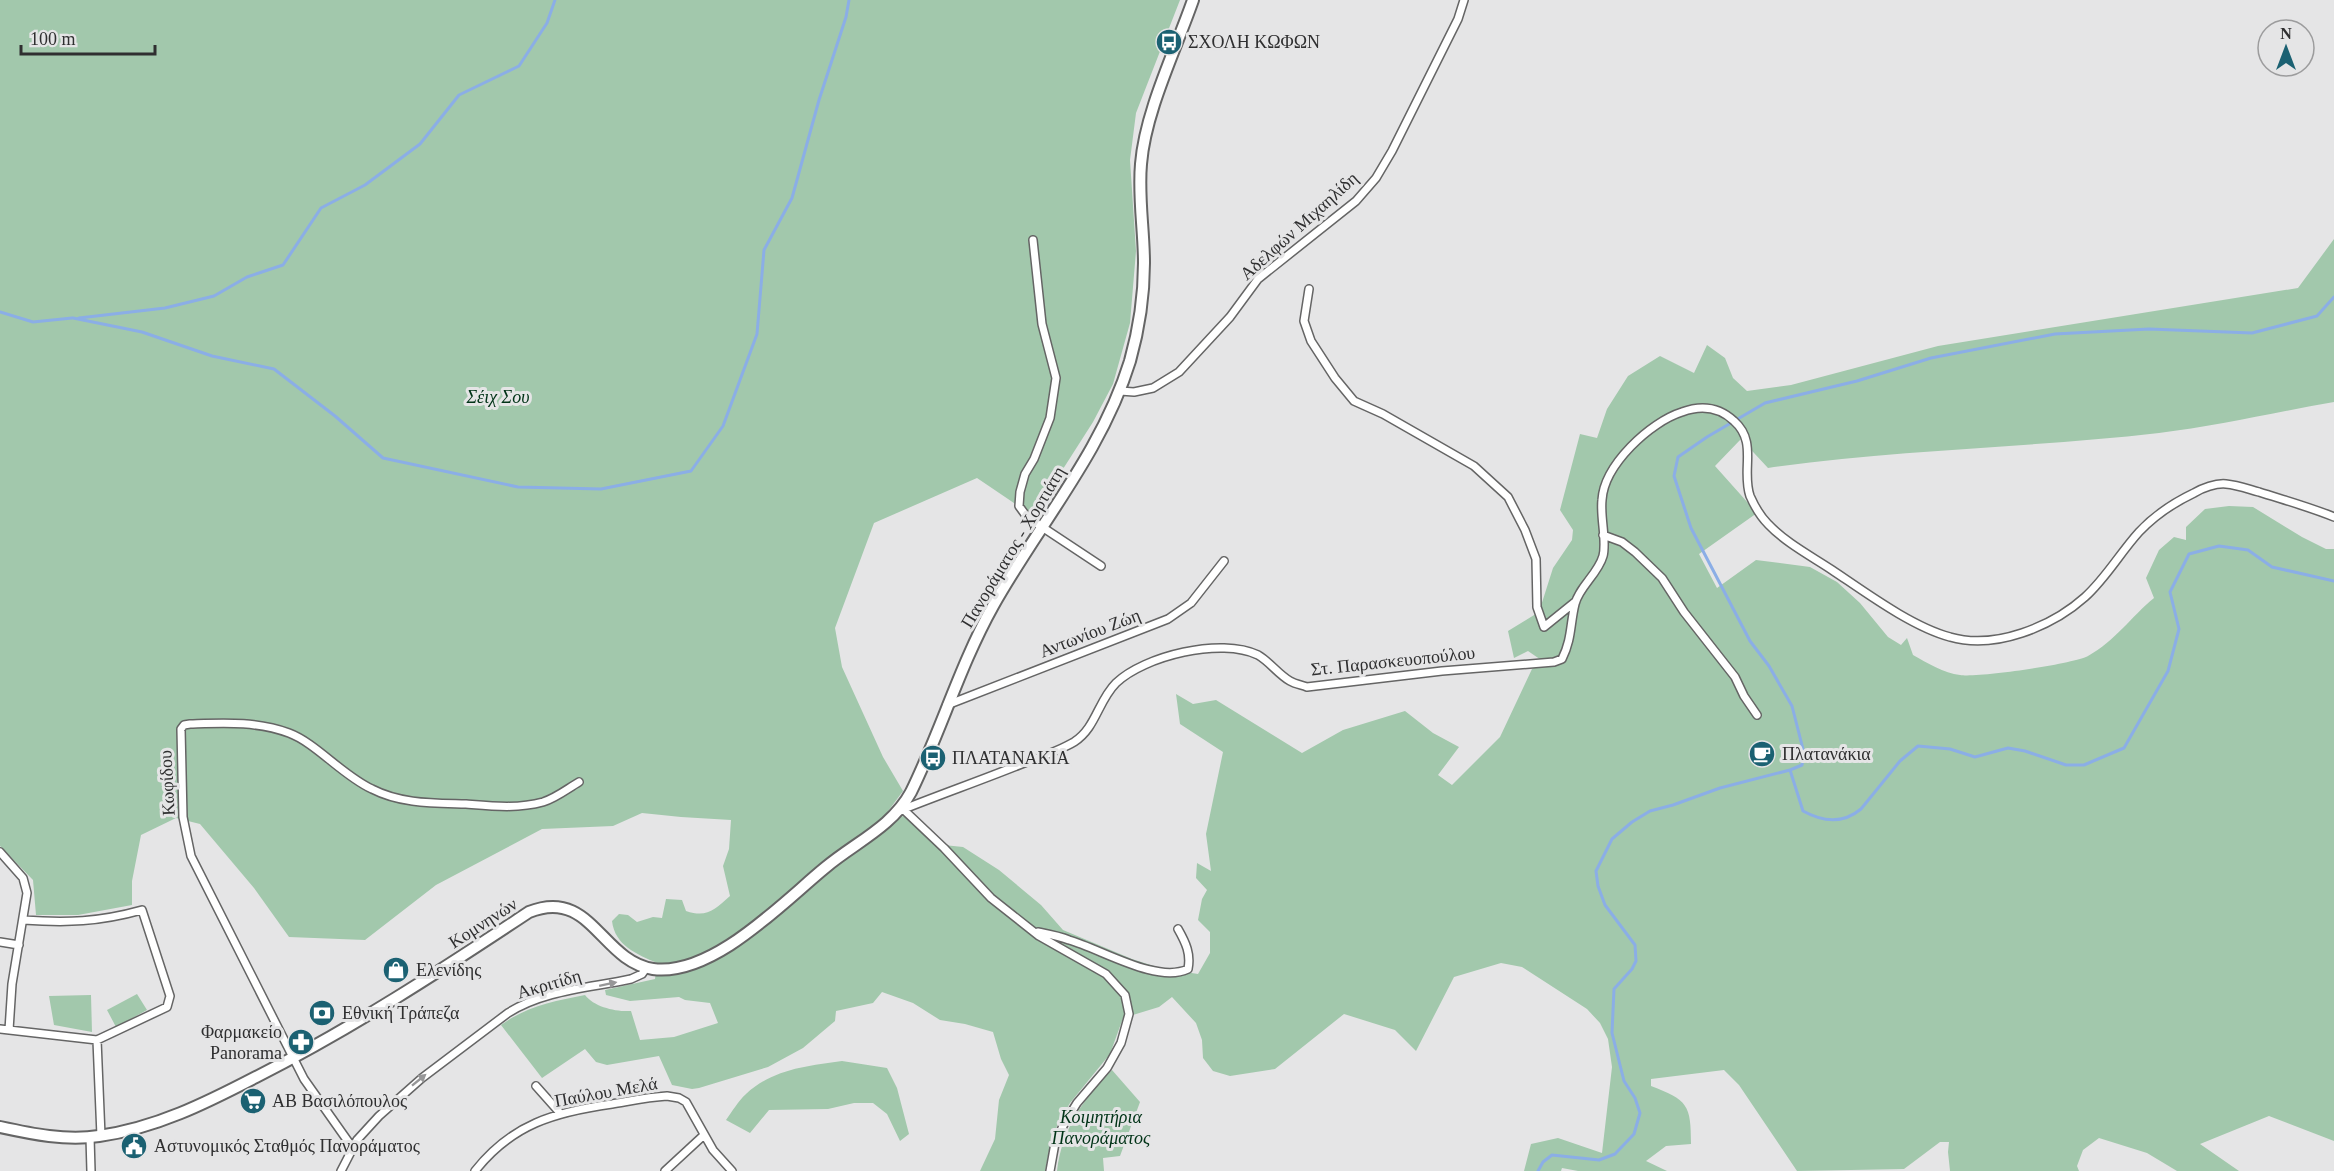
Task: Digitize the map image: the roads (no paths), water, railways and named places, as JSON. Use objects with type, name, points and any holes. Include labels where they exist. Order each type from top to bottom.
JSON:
[{"type":"main road","name":"Πανοράματος - Χορτιάτη","points":[[647,967],[664,969],[681,967],[705,958],[730,944],[761,922],[837,858],[883,826],[899,810],[918,777],[968,656],[992,608],[1095,441],[1120,391],[1134,344],[1142,300],[1144,262],[1140,173],[1142,153],[1158,95],[1193,0]]},
{"type":"main road","name":"Κομνηνών","points":[[0,1127],[62,1138],[96,1137],[139,1128],[202,1105],[294,1058],[396,999],[529,912],[541,908],[558,906],[575,912],[590,923],[624,956],[647,967]]},
{"type":"street","name":"Αδελφών Μιχαηλίδη","points":[[1120,391],[1134,392],[1152,388],[1179,372],[1230,316],[1258,279],[1356,201],[1376,178],[1397,141],[1458,20],[1464,0]]},
{"type":"street","points":[[1033,240],[1042,324],[1056,378],[1050,418],[1034,459],[1025,474],[1019,506],[1027,517],[1101,566]]},
{"type":"street","points":[[1309,289],[1304,321],[1311,341],[1335,378],[1354,401],[1383,414],[1474,466],[1508,497],[1525,530],[1536,559],[1538,607],[1544,627],[1575,602]]},
{"type":"street","name":"Στ. Παρασκευοπούλου","points":[[899,810],[1074,742],[1089,729],[1115,684],[1142,665],[1181,653],[1215,648],[1242,650],[1259,656],[1291,682],[1307,687],[1442,671],[1554,662],[1562,659],[1573,623],[1575,602],[1603,557],[1605,544],[1602,496],[1612,470],[1626,452],[1655,427],[1682,411],[1710,408],[1722,412],[1734,421],[1745,436],[1749,454],[1750,494],[1766,522],[1782,538],[1870,596],[1927,629],[1951,638],[1995,640],[2051,622],[2085,597],[2139,532],[2157,515],[2175,501],[2200,490],[2224,483],[2334,517]]},
{"type":"street","points":[[1603,535],[1622,542],[1662,578],[1684,612],[1735,677],[1757,715]]},
{"type":"street","name":"Αντωνίου Ζώη","points":[[947,705],[1168,619],[1191,603],[1224,561]]},
{"type":"street","name":"Κωφίδου","points":[[352,1147],[304,1079],[191,856],[183,817],[181,729],[184,725],[258,724],[291,734],[309,744],[356,781],[373,790],[394,798],[428,804],[523,806],[558,796],[579,782]]},
{"type":"street","points":[[899,810],[904,810],[944,848],[991,898],[1032,931],[1110,976],[1123,991],[1129,1009],[1128,1024],[1117,1052],[1107,1068],[1077,1103],[1058,1136],[1050,1171]]},
{"type":"street","points":[[0,852],[14,866],[25,883],[27,898],[12,984],[9,1030]]},
{"type":"street","points":[[0,1029],[97,1040],[169,1004],[170,996],[142,910],[113,918],[84,922],[23,920]]},
{"type":"street","points":[[1032,931],[1069,940],[1131,964],[1161,972],[1179,973],[1188,969],[1190,957],[1178,929]]},
{"type":"street","points":[[0,942],[19,945]]},
{"type":"street","name":"Ακριτίδη","points":[[340,1171],[352,1147],[368,1126],[415,1083],[513,1010],[546,996],[631,979],[642,974],[647,967]]},
{"type":"street","points":[[91,1171],[96,1137],[97,1040]]},
{"type":"street","points":[[536,1086],[560,1113]]},
{"type":"street","name":"Παύλου Μελά","points":[[475,1171],[488,1155],[510,1136],[532,1124],[560,1113],[643,1099],[677,1097],[687,1104],[704,1135]]},
{"type":"street","points":[[665,1171],[704,1135],[713,1150],[732,1171]]},
{"type":"waterway","points":[[79,318],[165,308],[214,296],[247,277],[283,265],[321,208],[365,185],[420,144],[459,95],[519,66],[547,23],[555,0]]},
{"type":"waterway","points":[[73,318],[142,332],[212,356],[274,369],[335,416],[383,458],[518,487],[601,489],[691,471],[723,426],[757,334],[764,250],[792,198],[819,100],[846,17],[849,0]]},
{"type":"waterway","points":[[1538,1171],[1543,1162],[1552,1155],[1599,1160],[1615,1154],[1634,1134],[1640,1113],[1635,1098],[1624,1081],[1612,1033],[1614,989],[1636,961],[1635,945],[1605,905],[1598,886],[1596,871],[1612,839],[1632,822],[1650,811],[1802,765],[1804,753],[1792,706],[1769,666],[1750,641],[1691,528],[1674,476],[1678,457],[1765,403],[1857,381],[1931,358],[2055,334],[2149,329],[2252,333],[2317,316],[2334,297]]},
{"type":"waterway","points":[[0,312],[33,322],[72,318]]},
{"type":"waterway","points":[[1790,770],[1803,811],[1833,820],[1847,817],[1861,809],[1900,761],[1918,746],[1950,749],[1975,757],[2008,748],[2025,751],[2066,765],[2084,765],[2124,748],[2168,671],[2179,629],[2170,592],[2189,554],[2219,546],[2248,550],[2272,567],[2334,581]]},
{"type":"place","name":"ΣΧΟΛΗ ΚΩΦΩΝ","points":[[1169,42]]},
{"type":"place","name":"Πλατανάκια","points":[[1762,754]]},
{"type":"place","name":"ΠΛΑΤΑΝΑΚΙΑ","points":[[933,758]]},
{"type":"place","name":"Ελενίδης","points":[[396,970]]},
{"type":"place","name":"Εθνική Τράπεζα","points":[[322,1013]]},
{"type":"place","name":"Φαρμακείο Panorama","points":[[301,1042]]},
{"type":"place","name":"ΑΒ Βασιλόπουλος","points":[[253,1101]]},
{"type":"place","name":"Αστυνομικός Σταθμός Πανοράματος","points":[[134,1146]]},
{"type":"park label","name":"Σέιχ Σου","points":[[498,397]]},
{"type":"park label","name":"Κοιμητήρια Πανοράματος","points":[[1101,1127]]}]
